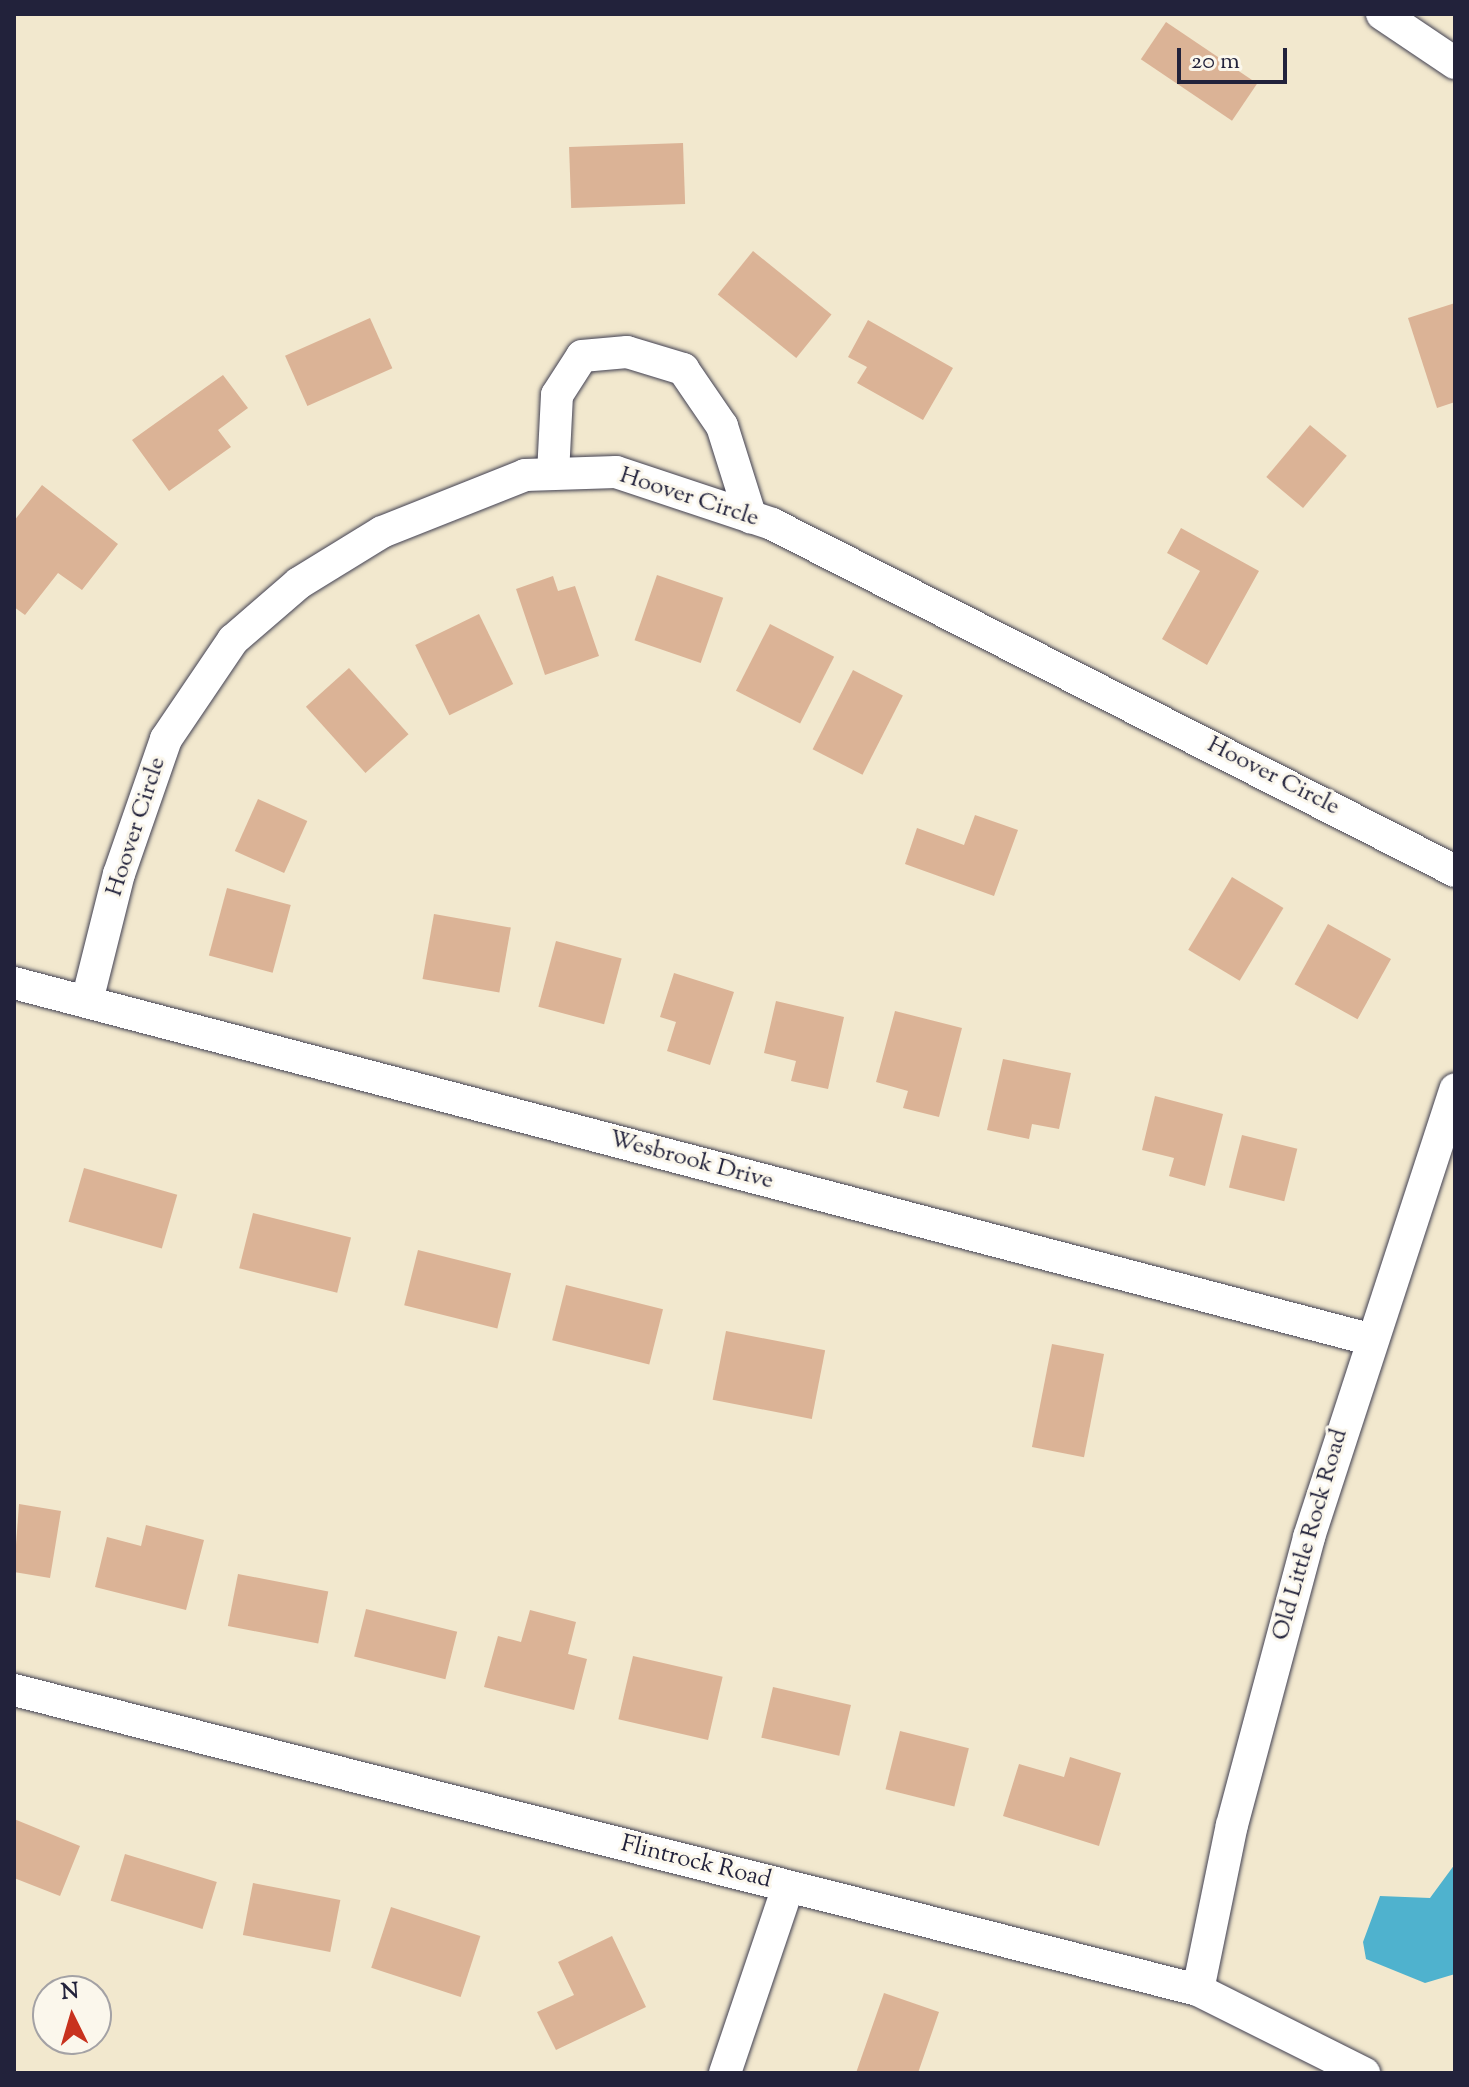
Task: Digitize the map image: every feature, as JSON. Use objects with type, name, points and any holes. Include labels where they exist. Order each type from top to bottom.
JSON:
[{"type":"street","points":[[1382,14],[1455,63]]},
{"type":"street","points":[[553,474],[557,395],[582,356],[627,352],[683,369],[722,426],[751,518]]},
{"type":"street","name":"Hoover Circle","points":[[87,1001],[119,874],[166,739],[233,640],[299,583],[382,532],[525,475],[616,472],[751,518],[1455,871]]},
{"type":"street","name":"Wesbrook Drive","points":[[14,983],[1369,1339]]},
{"type":"street","name":"Old Little Rock Road","points":[[1198,1990],[1265,1695],[1369,1339],[1455,1089]]},
{"type":"street","name":"Flintrock Road","points":[[14,1690],[1198,1990],[1364,2073]]},
{"type":"street","points":[[725,2073],[788,1887]]},
{"type":"water","points":[[1455,1864],[1455,1974],[1425,1983],[1366,1959],[1363,1942],[1380,1896],[1430,1898]]},
{"type":"building","points":[[1166,22],[1257,84],[1232,121],[1141,59]]},
{"type":"building","points":[[683,143],[685,204],[571,208],[569,147]]},
{"type":"building","points":[[753,251],[831,315],[796,358],[718,295]]},
{"type":"building","points":[[1455,303],[1455,402],[1437,408],[1408,318]]},
{"type":"building","points":[[370,318],[392,368],[307,406],[285,356]]},
{"type":"building","points":[[868,320],[953,368],[923,420],[857,383],[867,367],[848,357]]},
{"type":"building","points":[[223,375],[248,408],[218,430],[231,447],[169,491],[132,440]]},
{"type":"building","points":[[1310,425],[1347,456],[1303,508],[1266,477]]},
{"type":"building","points":[[42,485],[118,544],[82,590],[58,573],[25,615],[14,607],[14,521]]},
{"type":"building","points":[[1181,528],[1259,571],[1207,665],[1162,639],[1200,571],[1167,553]]},
{"type":"building","points":[[657,575],[723,598],[701,663],[635,640]]},
{"type":"building","points":[[553,576],[558,591],[575,586],[599,656],[545,675],[516,589]]},
{"type":"building","points":[[479,614],[513,684],[449,715],[415,645]]},
{"type":"building","points":[[770,624],[834,657],[800,724],[736,691]]},
{"type":"building","points":[[349,668],[409,734],[365,773],[306,707]]},
{"type":"building","points":[[853,670],[903,695],[862,775],[813,749]]},
{"type":"building","points":[[258,799],[307,821],[284,873],[235,851]]},
{"type":"building","points":[[975,815],[1018,830],[994,896],[905,864],[917,828],[964,845]]},
{"type":"building","points":[[1232,877],[1283,908],[1240,981],[1188,950]]},
{"type":"building","points":[[227,888],[291,905],[273,973],[209,956]]},
{"type":"building","points":[[434,914],[511,928],[499,993],[423,979]]},
{"type":"building","points":[[1328,924],[1391,959],[1358,1019],[1295,984]]},
{"type":"building","points":[[556,941],[622,959],[604,1024],[538,1007]]},
{"type":"building","points":[[674,973],[734,992],[710,1065],[667,1051],[676,1022],[660,1017]]},
{"type":"building","points":[[776,1001],[844,1017],[828,1089],[791,1081],[796,1061],[764,1053]]},
{"type":"building","points":[[895,1011],[962,1028],[939,1117],[903,1108],[908,1091],[876,1082]]},
{"type":"building","points":[[1003,1059],[1071,1073],[1059,1129],[1032,1124],[1029,1139],[987,1130]]},
{"type":"building","points":[[1155,1096],[1223,1114],[1205,1186],[1169,1176],[1174,1158],[1142,1150]]},
{"type":"building","points":[[1242,1135],[1297,1149],[1284,1201],[1229,1187]]},
{"type":"building","points":[[84,1168],[177,1195],[162,1249],[69,1222]]},
{"type":"building","points":[[253,1213],[351,1237],[337,1293],[239,1268]]},
{"type":"building","points":[[418,1250],[511,1273],[497,1329],[404,1305]]},
{"type":"building","points":[[566,1285],[663,1309],[649,1364],[552,1340]]},
{"type":"building","points":[[726,1331],[825,1350],[812,1419],[713,1400]]},
{"type":"building","points":[[1052,1344],[1104,1354],[1084,1457],[1032,1447]]},
{"type":"building","points":[[19,1504],[61,1511],[50,1578],[14,1572]]},
{"type":"building","points":[[146,1525],[204,1540],[186,1610],[95,1587],[107,1537],[141,1546]]},
{"type":"building","points":[[238,1574],[328,1592],[318,1644],[228,1626]]},
{"type":"building","points":[[366,1609],[457,1632],[445,1679],[354,1657]]},
{"type":"building","points":[[530,1610],[576,1622],[568,1654],[587,1659],[574,1710],[484,1687],[498,1636],[521,1642]]},
{"type":"building","points":[[633,1656],[723,1677],[708,1740],[618,1719]]},
{"type":"building","points":[[773,1687],[851,1705],[839,1756],[761,1738]]},
{"type":"building","points":[[900,1731],[969,1748],[954,1806],[885,1789]]},
{"type":"building","points":[[1070,1757],[1121,1773],[1099,1846],[1003,1816],[1019,1764],[1064,1777]]},
{"type":"building","points":[[14,1819],[80,1846],[60,1896],[14,1878]]},
{"type":"building","points":[[125,1854],[217,1882],[202,1929],[111,1901]]},
{"type":"building","points":[[253,1883],[340,1900],[330,1952],[243,1935]]},
{"type":"building","points":[[391,1907],[480,1936],[461,1997],[371,1968]]},
{"type":"building","points":[[612,1936],[646,2007],[556,2050],[537,2012],[574,1995],[558,1962]]},
{"type":"building","points":[[884,1993],[939,2012],[918,2073],[856,2073]]}]
